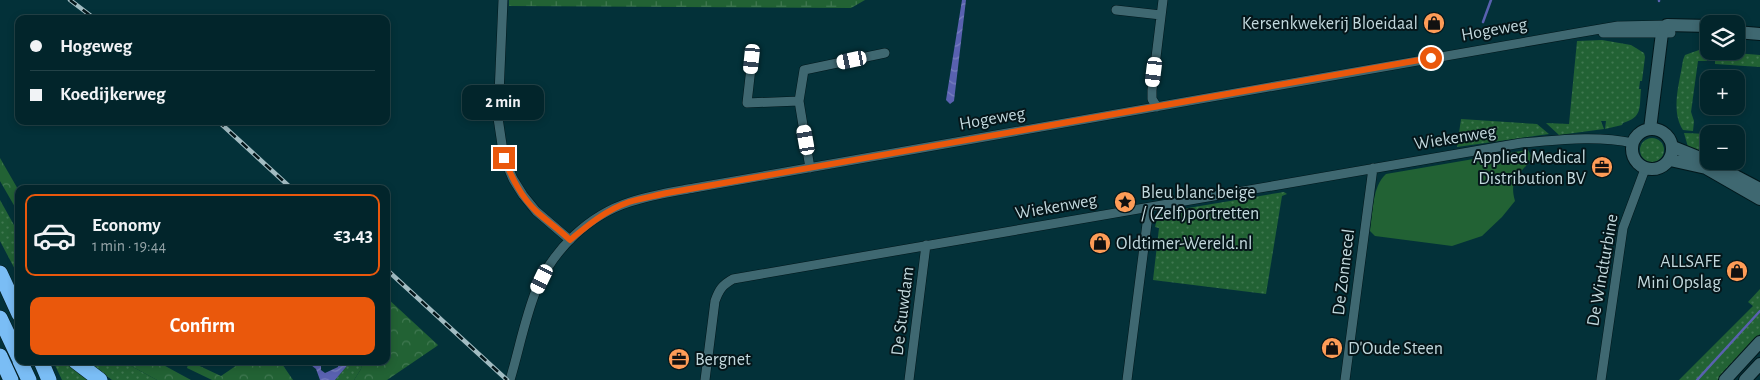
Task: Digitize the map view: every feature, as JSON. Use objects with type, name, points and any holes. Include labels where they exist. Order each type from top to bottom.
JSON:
[{"type":"highway","points":[[0,272],[15,291]]},
{"type":"highway","points":[[0,272],[15,305]]},
{"type":"highway","points":[[0,318],[15,351]]},
{"type":"highway","points":[[0,356],[11,380]]},
{"type":"highway","points":[[22,365],[29,380]]},
{"type":"highway","points":[[43,365],[49,380]]},
{"type":"highway","points":[[80,365],[100,380]]},
{"type":"street","points":[[502,0],[498,118],[504,158],[513,179],[523,195],[536,211],[570,240]]},
{"type":"street","points":[[1157,107],[1152,95],[1163,0]]},
{"type":"street","points":[[1116,10],[1161,15]]},
{"type":"street","name":"Hogeweg","points":[[510,380],[530,306],[537,288],[559,252],[590,223],[607,212],[629,202],[667,193],[1618,26],[1700,34]]},
{"type":"street","name":"Hogeweg","points":[[1667,30],[1700,27]]},
{"type":"street","points":[[1655,130],[1667,30]]},
{"type":"street","points":[[1745,33],[1760,34]]},
{"type":"street","points":[[810,168],[798,101],[804,70],[885,53]]},
{"type":"street","points":[[752,59],[747,104],[798,101]]},
{"type":"street","points":[[1655,130],[1667,135],[1672,154],[1659,169],[1645,168],[1635,161],[1632,149],[1633,143],[1641,132],[1655,130]]},
{"type":"street","name":"Wiekenweg","points":[[705,380],[715,302],[718,291],[732,279],[1529,142],[1586,138],[1611,139],[1633,143]]},
{"type":"street","points":[[1672,154],[1704,159],[1760,189]]},
{"type":"street","points":[[1672,154],[1706,168],[1760,199]]},
{"type":"street","name":"De Zonnecel","points":[[1345,380],[1373,168]]},
{"type":"street","name":"De Windturbine","points":[[1600,380],[1623,228],[1645,168]]},
{"type":"street","points":[[1127,380],[1149,208]]},
{"type":"street","name":"De Stuwdam","points":[[909,380],[926,245]]},
{"type":"street","points":[[1726,380],[1760,342]]},
{"type":"street","points":[[1746,380],[1760,364]]},
{"type":"green space","points":[[509,0],[865,0],[851,8],[509,6]]},
{"type":"green space","points":[[1602,40],[1631,45],[1644,53],[1642,81],[1640,81],[1639,89],[1641,89],[1639,111],[1634,118],[1622,125],[1605,129],[1606,121],[1601,121],[1604,129],[1559,135],[1546,123],[1569,124],[1577,41]]},
{"type":"green space","points":[[1700,50],[1700,60],[1707,60],[1698,61],[1691,112],[1694,121],[1693,131],[1683,130],[1679,122],[1676,105],[1685,55]]},
{"type":"green space","points":[[1745,54],[1760,55],[1760,67],[1715,64],[1715,60],[1745,60]]},
{"type":"green space","points":[[1461,119],[1537,124],[1549,134],[1457,147]]},
{"type":"green space","points":[[1684,133],[1700,134],[1700,152],[1688,147]]},
{"type":"green space","points":[[1652,138],[1660,142],[1664,150],[1660,158],[1652,162],[1644,158],[1640,150],[1644,142]]},
{"type":"green space","points":[[1528,150],[1532,157],[1514,183],[1513,194],[1515,201],[1502,217],[1482,236],[1452,246],[1375,236],[1370,231],[1378,185],[1386,174]]},
{"type":"green space","points":[[0,158],[16,185],[15,207],[0,181]]},
{"type":"green space","points":[[1284,192],[1287,194],[1282,196],[1266,294],[1153,280],[1159,228],[1155,227],[1157,219],[1164,212]]},
{"type":"green space","points":[[0,200],[15,227],[15,269],[0,241]]},
{"type":"green space","points":[[1760,289],[1760,334],[1718,380],[1679,380],[1753,306],[1748,302]]},
{"type":"green space","points":[[390,301],[438,345],[387,380],[354,380],[362,365],[390,365]]},
{"type":"green space","points":[[55,365],[75,365],[92,380],[62,380]]},
{"type":"green space","points":[[92,365],[129,365],[157,380],[112,380]]},
{"type":"green space","points":[[129,365],[163,365],[191,380],[157,380]]},
{"type":"green space","points":[[188,365],[198,365],[221,376],[237,365],[283,365],[293,380],[212,380],[187,368]]},
{"type":"green space","points":[[348,365],[362,365],[354,380],[335,380]]},
{"type":"water","points":[[962,0],[966,0],[954,101],[950,104],[946,100]]},
{"type":"water","points":[[311,365],[323,365],[321,370],[325,373],[338,367],[338,365],[348,365],[335,380],[320,380],[316,369]]},
{"type":"waterway","points":[[1483,22],[1491,0]]},
{"type":"waterway","points":[[1697,380],[1760,311]]},
{"type":"railway","points":[[70,0],[90,15]]},
{"type":"railway","points":[[222,125],[288,185]]},
{"type":"railway","points":[[390,273],[507,380]]},
{"type":"place","name":"Kersenkwekerij Bloeidaal","points":[[1434,23]]},
{"type":"place","name":"Applied Medical Distribution BV","points":[[1602,167]]},
{"type":"place","name":"Bleu blanc beige / (Zelf)portretten","points":[[1125,202]]},
{"type":"place","name":"Oldtimer-Wereld.nl","points":[[1100,243]]},
{"type":"place","name":"ALLSAFE Mini Opslag","points":[[1737,271]]},
{"type":"place","name":"D'Oude Steen","points":[[1332,348]]},
{"type":"place","name":"Bergnet","points":[[679,359]]},
{"type":"route","points":[[504,158],[513,179],[523,195],[536,211],[570,240],[607,212],[629,202],[667,193],[1431,58]]}]
